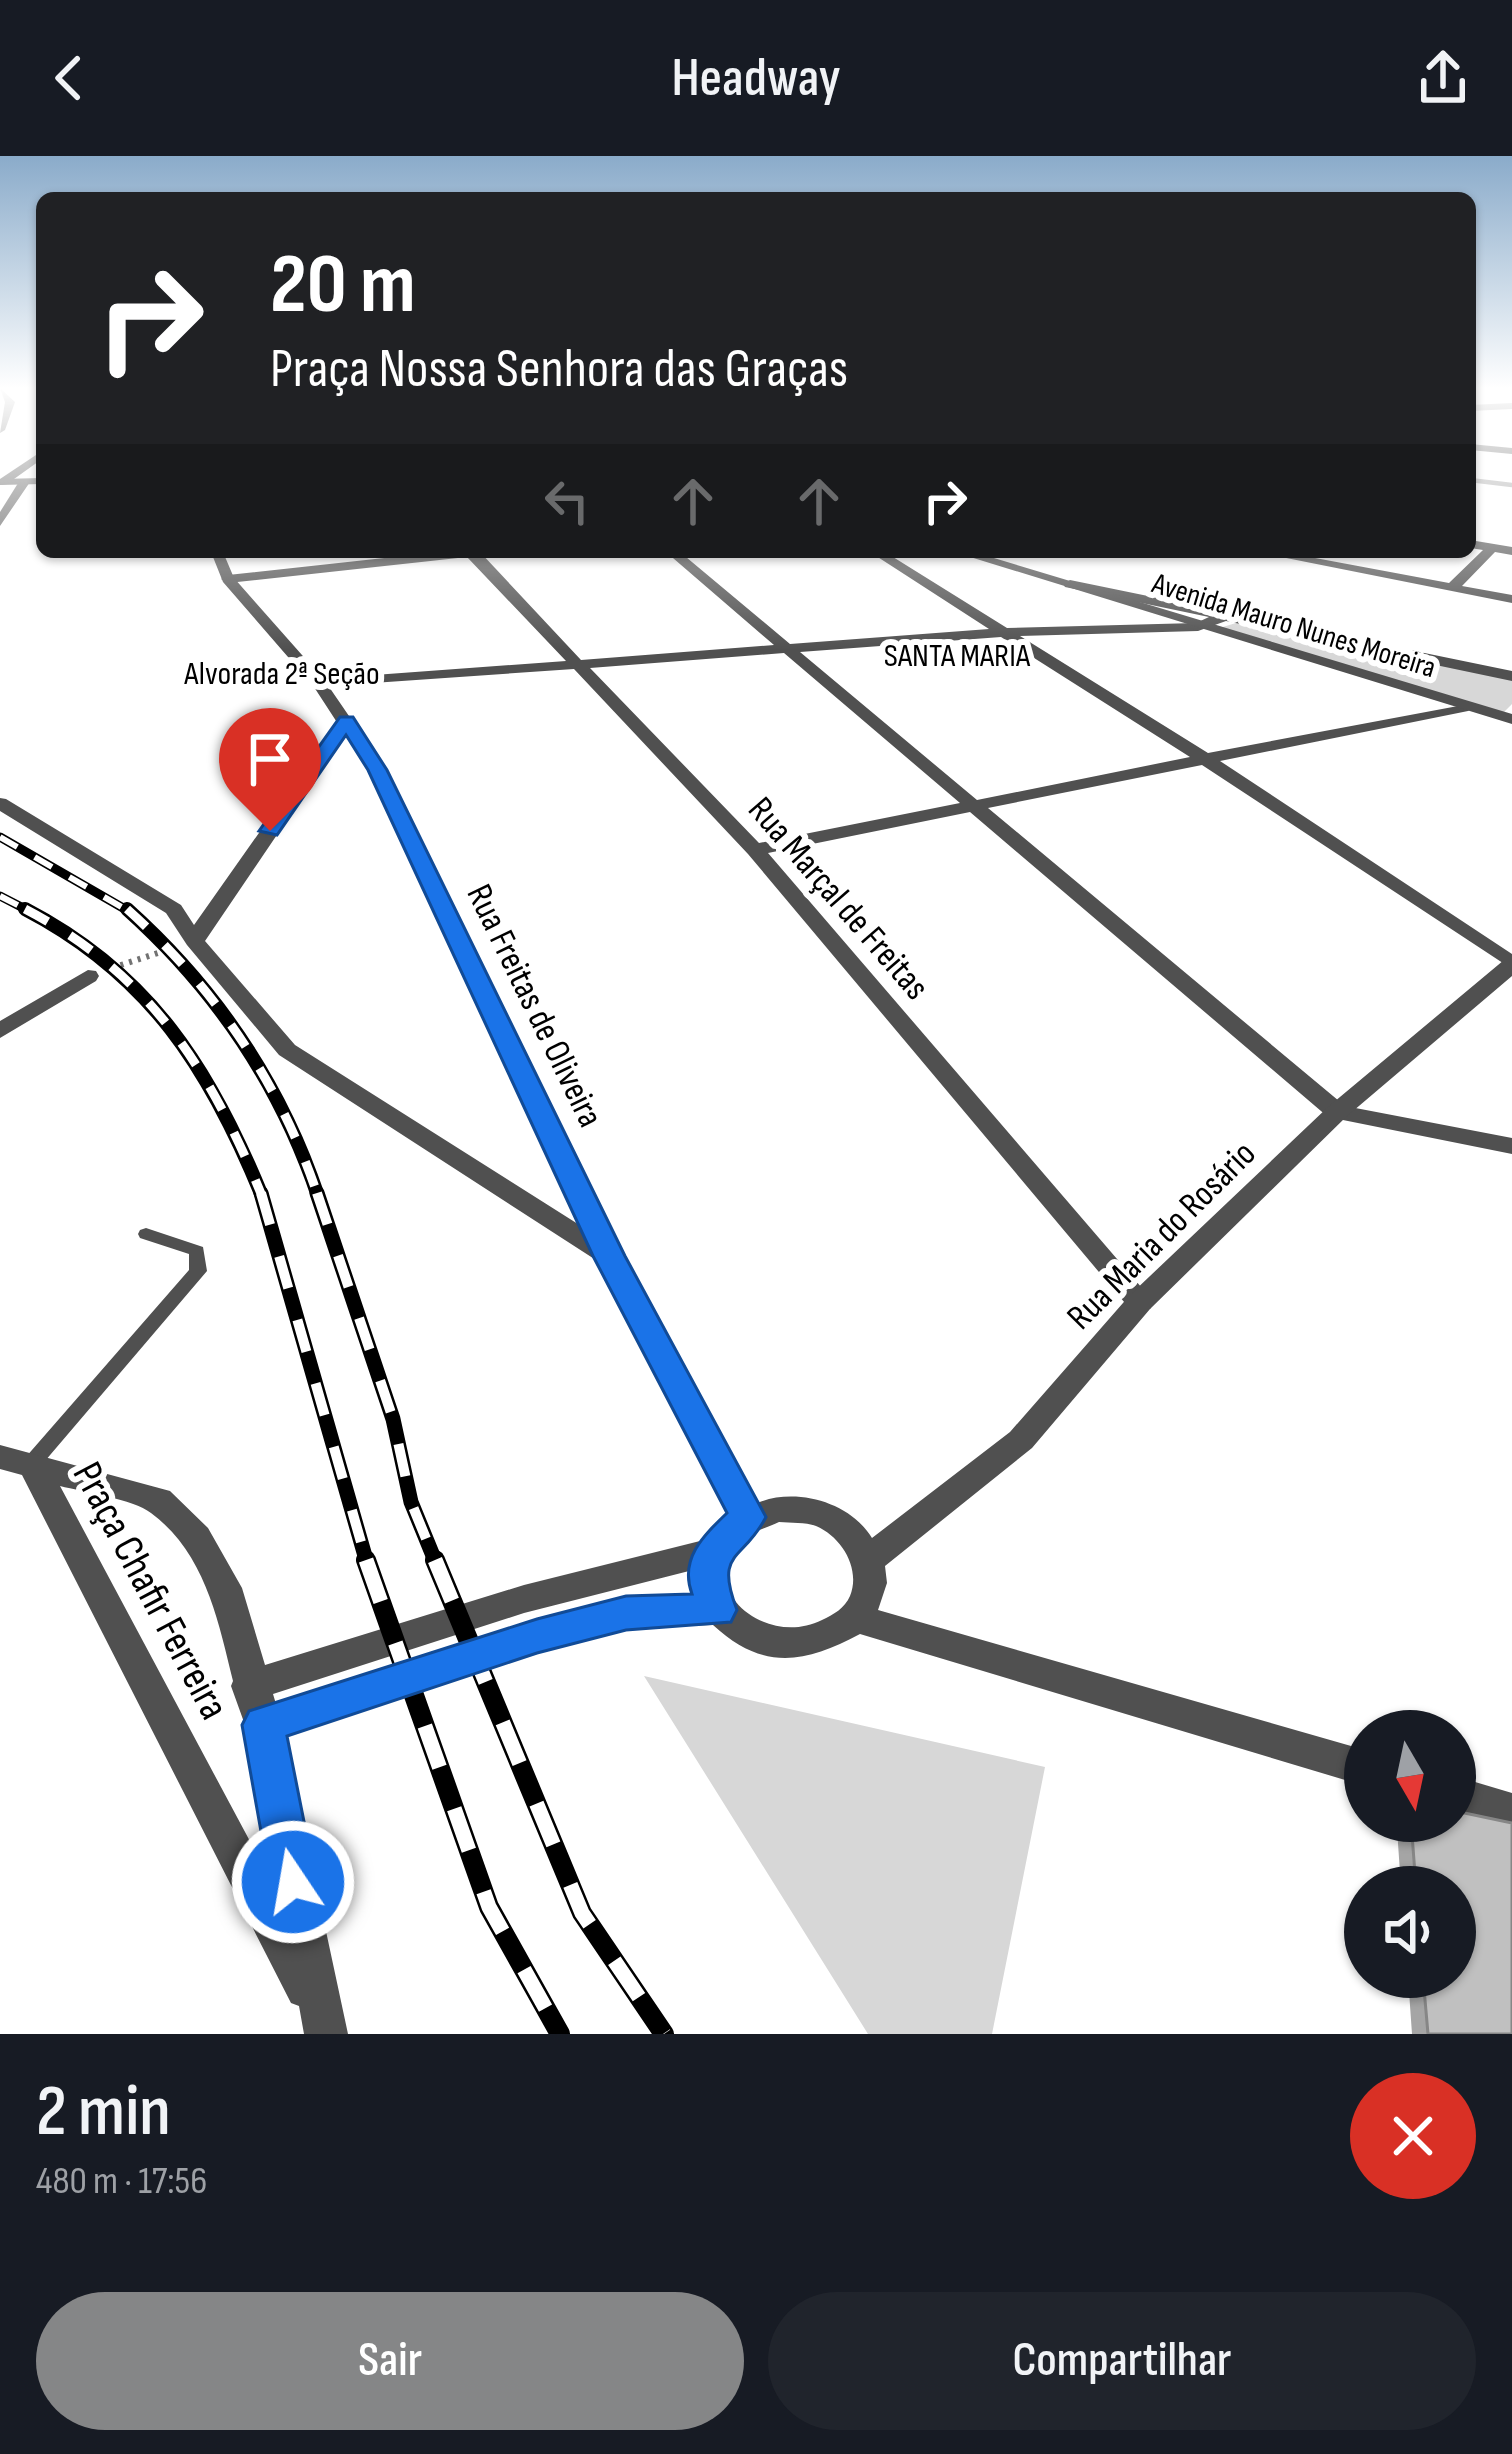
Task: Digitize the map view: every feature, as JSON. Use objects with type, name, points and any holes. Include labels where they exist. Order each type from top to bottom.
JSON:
[{"type":"street","points":[[2,482],[36,481]]},
{"type":"street","points":[[0,522],[24,482]]},
{"type":"street","points":[[1476,545],[1512,551]]},
{"type":"street","points":[[1452,588],[1492,548]]},
{"type":"street","name":"Rua Freitas de Oliveira","points":[[219,558],[228,579],[320,684],[377,770],[609,1256],[748,1517]]},
{"type":"street","points":[[228,579],[417,558]]},
{"type":"street","name":"Rua Marçal de Freitas","points":[[477,558],[755,850],[1140,1302]]},
{"type":"street","points":[[679,558],[1337,1112],[1512,1146]]},
{"type":"street","points":[[886,558],[1205,759],[1512,964]]},
{"type":"street","name":"Avenida Mauro Nunes Moreira","points":[[980,558],[1510,717]]},
{"type":"street","points":[[1294,558],[1512,599]]},
{"type":"street","name":"Avenida Mauro Nunes Moreira","points":[[1062,582],[1512,676]]},
{"type":"street","points":[[320,684],[1009,632],[1198,627],[1225,616]]},
{"type":"street","points":[[755,850],[1468,706]]},
{"type":"street","points":[[194,941],[346,721]]},
{"type":"street","points":[[0,803],[137,882],[174,909],[194,941],[286,1050],[609,1256]]},
{"type":"street","name":"Rua Maria do Rosário","points":[[868,1559],[1021,1440],[1140,1302],[1337,1112],[1512,964]]},
{"type":"street","points":[[0,1030],[88,976]]},
{"type":"street","points":[[16,1460],[159,1500],[196,1537],[230,1598],[249,1686],[263,1725],[323,2024]]},
{"type":"street","name":"Praça Chafir Ferreira","points":[[16,1460],[323,2024]]},
{"type":"street","points":[[249,1686],[524,1599],[711,1552],[748,1517],[776,1509],[833,1520],[855,1537],[868,1559],[867,1600],[838,1632],[796,1645],[750,1637],[717,1610],[706,1582],[711,1552]]},
{"type":"street","points":[[263,1725],[537,1636],[626,1613],[717,1610]]},
{"type":"street","points":[[855,1618],[1344,1762]]},
{"type":"street","points":[[1476,1800],[1512,1811]]},
{"type":"lane","points":[[16,1460],[198,1270],[196,1251],[146,1234]]},
{"type":"path","points":[[88,976],[194,941]]},
{"type":"shaded area","points":[[1236,623],[1512,680],[1512,704],[1503,713],[1216,629]]},
{"type":"shaded area","points":[[644,1676],[1045,1767],[992,2034],[868,2034]]},
{"type":"building","points":[[1476,1815],[1512,1823],[1512,2034],[1428,2034],[1425,1998],[1476,1998],[1476,1866],[1414,1866],[1413,1842],[1476,1842]]},
{"type":"waterway","points":[[1476,481],[1512,485]]},
{"type":"railway","points":[[0,837],[130,912]]},
{"type":"railway","points":[[0,896],[31,912]]},
{"type":"railway","points":[[25,909],[107,963],[171,1029],[221,1107],[262,1195]]},
{"type":"railway","points":[[127,909],[189,971],[241,1040],[284,1115],[318,1196]]},
{"type":"railway","points":[[317,1193],[393,1419],[411,1502],[436,1563]]},
{"type":"railway","points":[[262,1195],[367,1562]]},
{"type":"railway","points":[[435,1560],[582,1913],[664,2034]]},
{"type":"railway","points":[[367,1562],[489,1907],[560,2034]]},
{"type":"district","name":"SANTA MARIA","points":[[957,656]]},
{"type":"district","name":"Alvorada 2ª Seção","points":[[282,674]]},
{"type":"route","points":[[270,831],[346,721],[377,770],[609,1256],[748,1517],[720,1538],[711,1552],[706,1582],[717,1610],[626,1613],[537,1636],[263,1725],[293,1882]]}]
